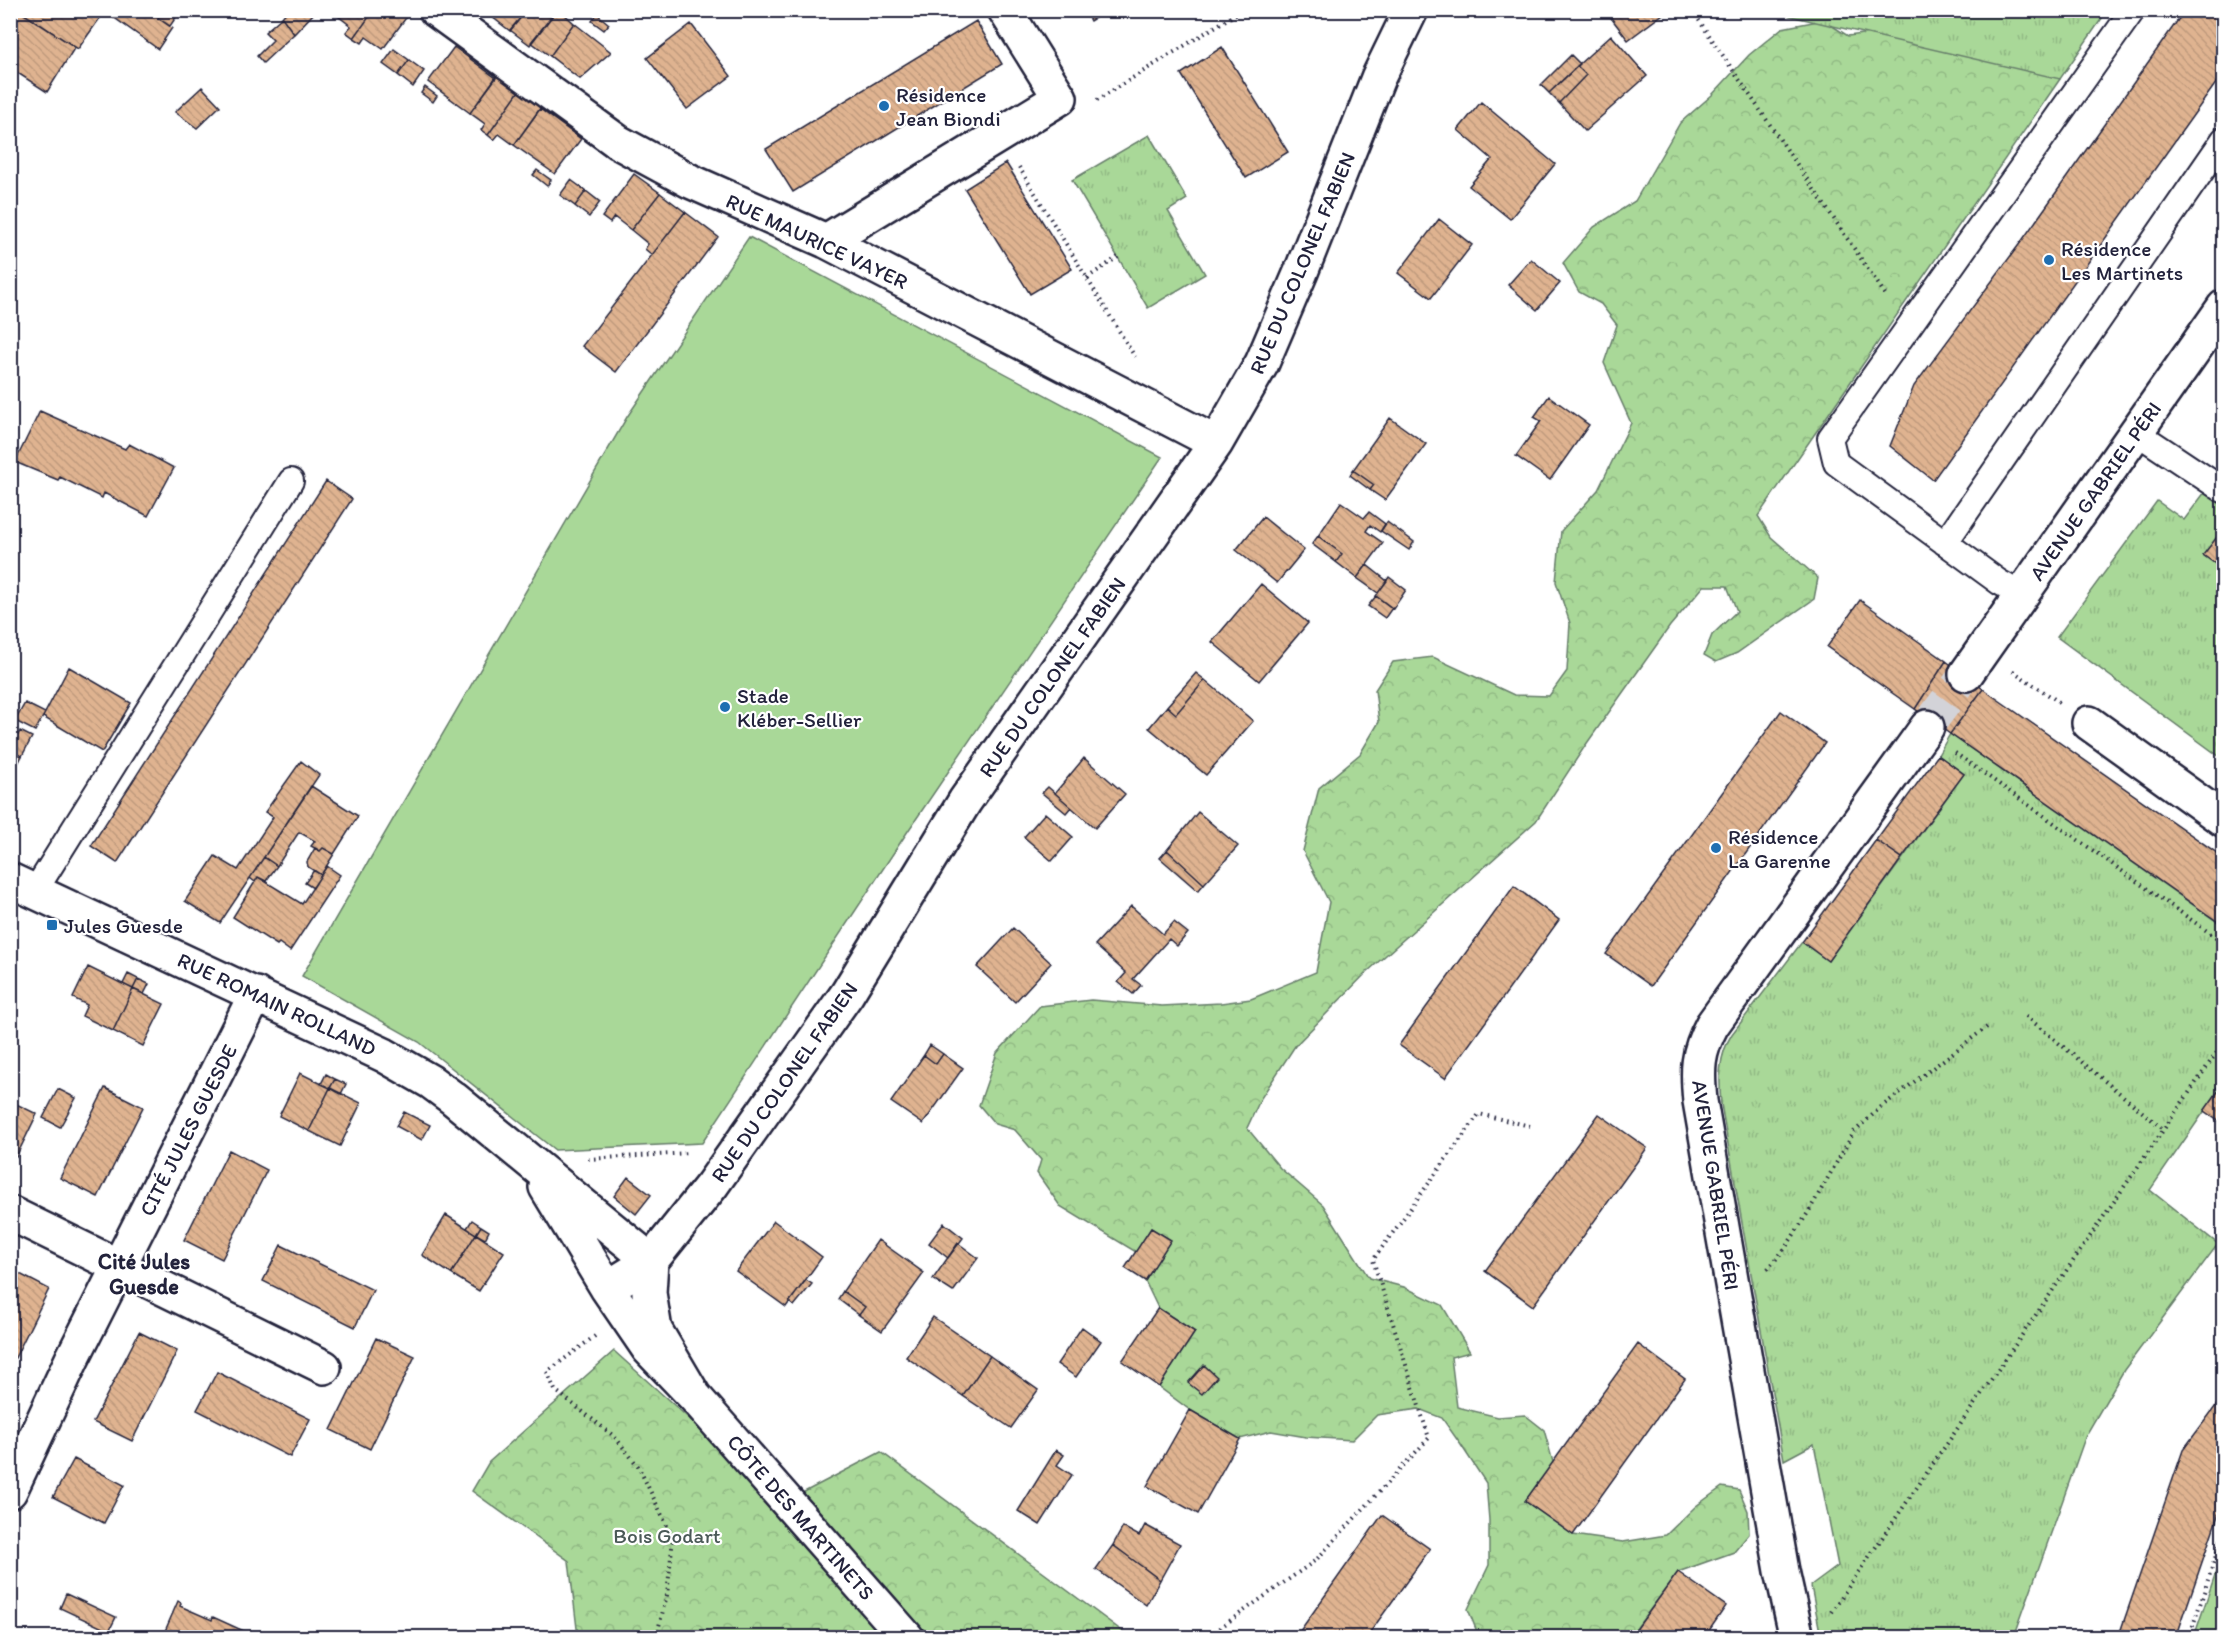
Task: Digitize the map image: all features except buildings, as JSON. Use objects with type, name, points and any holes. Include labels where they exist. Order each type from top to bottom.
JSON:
[{"type":"street","name":"RUE MAURICE VAYER","points":[[436,10],[618,142],[690,181],[826,241],[1216,443]]},
{"type":"street","points":[[826,241],[1060,98],[1005,10]]},
{"type":"street","name":"RUE DU COLONEL FABIEN","points":[[607,1288],[651,1261],[706,1192],[847,994],[965,801],[1216,443],[1262,363],[1301,272],[1378,78],[1411,10]]},
{"type":"street","name":"AVENUE GABRIEL PÉRI","points":[[1966,674],[2223,307]]},
{"type":"street","points":[[2089,723],[2223,820]]},
{"type":"street","name":"AVENUE GABRIEL PÉRI","points":[[1797,1638],[1782,1571],[1700,1101],[1698,1069],[1700,1053],[1712,1025],[1925,729]]},
{"type":"street","name":"RUE ROMAIN ROLLAND","points":[[23,885],[384,1055],[431,1082],[651,1261]]},
{"type":"street","name":"CITÉ JULES GUESDE","points":[[10,1491],[72,1359],[256,994]]},
{"type":"street","name":"RUE ROMAIN ROLLAND","points":[[536,1168],[607,1288]]},
{"type":"street","points":[[10,1213],[324,1366]]},
{"type":"street","name":"CÔTE DES MARTINETS","points":[[651,1261],[649,1293],[655,1330],[694,1396]]},
{"type":"street","name":"CÔTE DES MARTINETS","points":[[607,1288],[648,1348],[694,1396],[907,1638]]},
{"type":"lane","points":[[2022,595],[1999,582],[1836,463],[1830,438],[2133,10]]},
{"type":"lane","points":[[1945,543],[2223,139]]},
{"type":"lane","points":[[2136,432],[2223,490]]},
{"type":"lane","points":[[23,885],[291,481]]},
{"type":"path","points":[[1060,98],[1071,116],[1242,10]]},
{"type":"path","points":[[1692,10],[1908,328]]},
{"type":"path","points":[[999,135],[1140,365]]},
{"type":"path","points":[[1087,278],[1118,257]]},
{"type":"path","points":[[2012,671],[2089,723]]},
{"type":"path","points":[[1925,729],[2223,944]]},
{"type":"path","points":[[2026,1016],[2163,1129]]},
{"type":"path","points":[[1731,1284],[1754,1280],[1772,1266],[1809,1211],[1854,1132],[1881,1107],[1987,1026]]},
{"type":"path","points":[[1825,1621],[2223,1042]]},
{"type":"path","points":[[1213,1638],[1221,1627],[1316,1560],[1429,1438],[1373,1260],[1479,1114],[1530,1126]]},
{"type":"path","points":[[536,1168],[560,1161],[693,1152]]},
{"type":"path","points":[[596,1335],[547,1372],[555,1390],[615,1437],[638,1466],[672,1538],[668,1595],[656,1638]]},
{"type":"path","points":[[2189,1638],[2223,1531]]},
{"type":"green space","points":[[1769,11],[2107,11],[2060,79]]},
{"type":"green space","points":[[1823,20],[1848,36],[1885,31],[2051,49],[2060,79],[1758,516],[1771,537],[1818,578],[1814,599],[1737,653],[1716,662],[1704,655],[1712,635],[1737,611],[1727,586],[1704,586],[1670,626],[1585,746],[1536,821],[1367,972],[1295,1046],[1261,1098],[1247,1128],[1280,1168],[1323,1205],[1369,1278],[1404,1287],[1442,1305],[1470,1352],[1451,1357],[1457,1407],[1498,1417],[1525,1415],[1544,1430],[1553,1462],[1525,1501],[1573,1535],[1623,1542],[1666,1535],[1696,1506],[1722,1487],[1739,1490],[1748,1511],[1749,1534],[1734,1552],[1678,1572],[1630,1637],[1479,1637],[1468,1609],[1489,1565],[1486,1483],[1442,1418],[1419,1409],[1377,1415],[1352,1440],[1306,1437],[1271,1431],[1240,1439],[1190,1410],[1159,1387],[1195,1332],[1158,1308],[1145,1281],[1170,1240],[1151,1228],[1136,1252],[1060,1206],[1037,1173],[1041,1160],[1015,1130],[995,1124],[979,1105],[997,1053],[1040,1006],[1091,1000],[1162,1006],[1221,1003],[1251,999],[1316,972],[1329,902],[1303,851],[1319,788],[1360,754],[1379,722],[1375,690],[1393,662],[1433,657],[1514,695],[1549,696],[1567,671],[1570,623],[1556,582],[1561,531],[1598,490],[1631,423],[1604,363],[1617,325],[1601,304],[1579,292],[1563,263],[1594,227],[1635,201],[1680,123],[1712,95],[1749,55],[1782,28]]},
{"type":"green space","points":[[1149,135],[1187,199],[1168,211],[1205,274],[1148,308],[1072,180]]},
{"type":"green space","points":[[749,237],[1162,457],[908,831],[702,1143],[555,1150],[419,1042],[302,976],[627,417]]},
{"type":"green space","points":[[2223,468],[2223,759],[2057,637],[2157,501],[2184,520]]},
{"type":"green space","points":[[1950,734],[2223,926],[2223,1078],[2217,1088],[2219,1090],[2150,1190],[2218,1244],[2124,1370],[2086,1435],[2014,1637],[1821,1637],[1811,1586],[1838,1566],[1814,1444],[1784,1460],[1721,1104],[1720,1068],[1727,1042],[1732,1034],[1802,942],[1828,961],[1964,774],[1938,755]]},
{"type":"green space","name":"Bois Godart","points":[[614,1351],[714,1441],[787,1501],[881,1452],[1130,1637],[578,1637],[569,1561],[472,1491],[489,1462]]},
{"type":"green space","points":[[2223,1551],[2223,1637],[2194,1637]]},
{"type":"tunnel","points":[[1927,727],[1966,674]]},
{"type":"place","name":"Résidence Jean Biondi","points":[[884,106]]},
{"type":"place","name":"Résidence Les Martinets","points":[[2049,260]]},
{"type":"place","name":"Stade Kléber-Sellier","points":[[725,707]]},
{"type":"place","name":"Résidence La Garenne","points":[[1716,848]]},
{"type":"place","name":"Jules Guesde","points":[[52,925]]},
{"type":"district","name":"Cité Jules Guesde","points":[[144,1274]]}]
